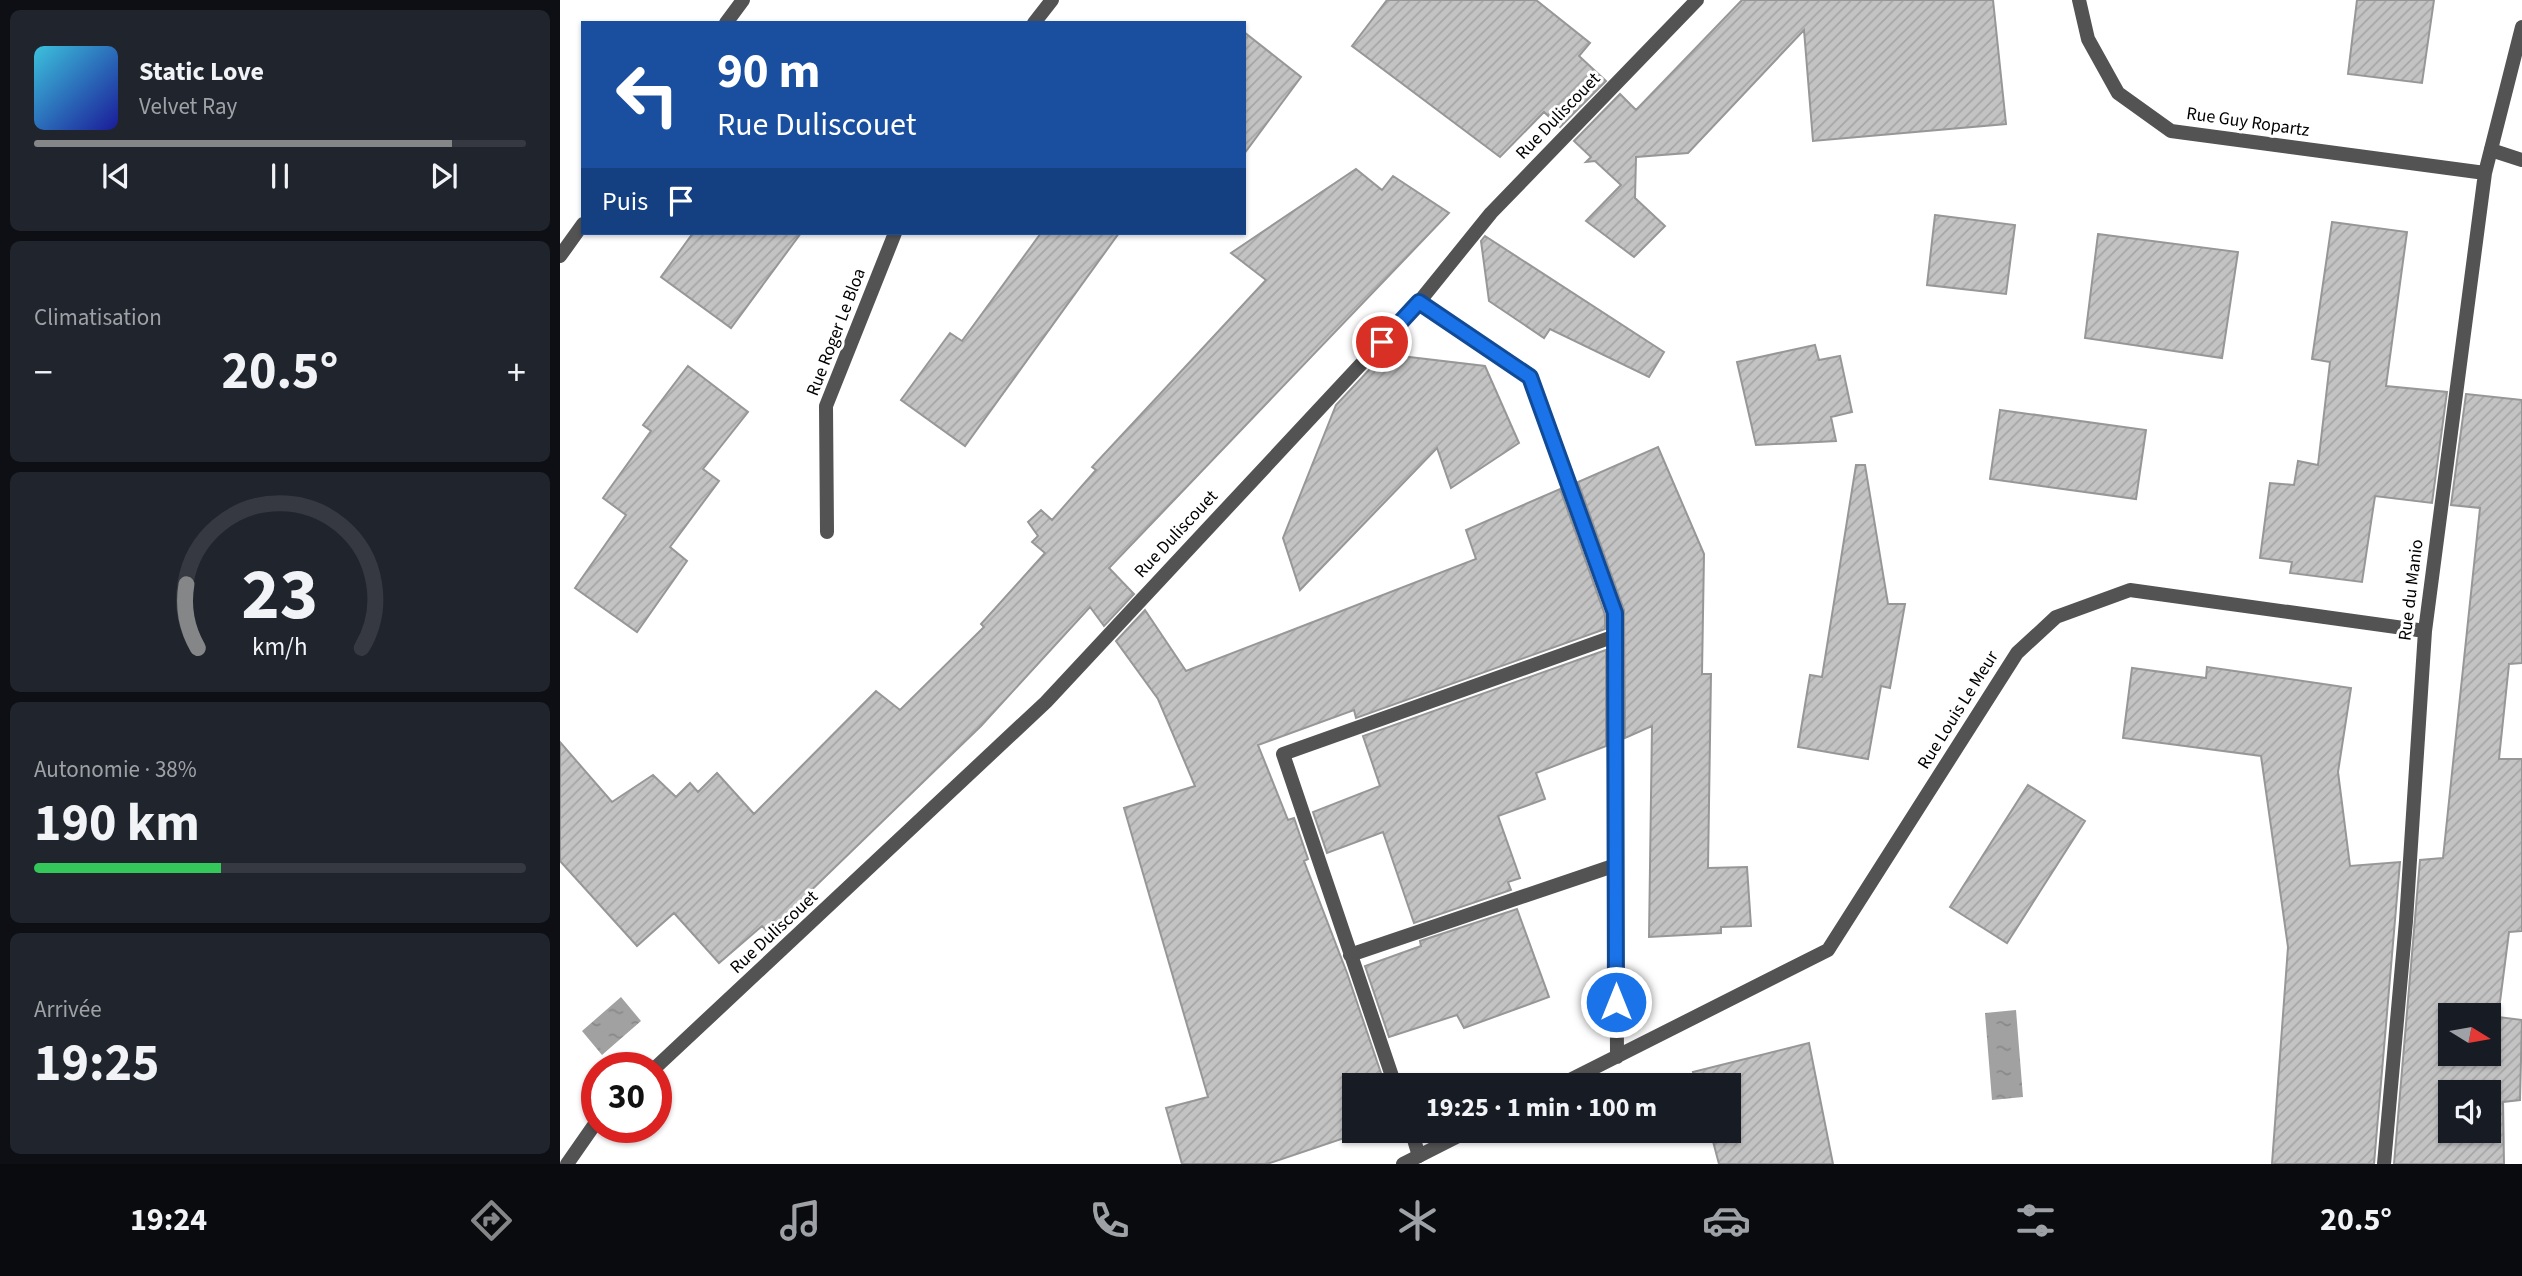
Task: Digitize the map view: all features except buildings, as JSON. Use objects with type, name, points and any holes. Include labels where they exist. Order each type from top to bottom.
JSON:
[{"type":"street","points":[[727,21],[743,0]]},
{"type":"street","points":[[1036,21],[1052,0]]},
{"type":"street","name":"Rue Duliscouet","points":[[672,1052],[1046,702],[1419,302],[1491,213],[1697,0]]},
{"type":"street","name":"Rue Guy Ropartz","points":[[2079,0],[2088,39],[2118,93],[2171,131],[2485,173]]},
{"type":"street","name":"Rue du Manio","points":[[2384,1164],[2406,920],[2425,631],[2485,173],[2522,27]]},
{"type":"street","points":[[2491,150],[2522,160]]},
{"type":"street","points":[[560,256],[581,227]]},
{"type":"street","name":"Rue Roger Le Bloa","points":[[827,532],[826,406],[894,235]]},
{"type":"street","points":[[1419,302],[1530,377],[1615,613],[1617,1057]]},
{"type":"street","name":"Rue Louis Le Meur","points":[[1584,1073],[1828,950],[2017,653],[2056,617],[2130,590],[2425,631]]},
{"type":"street","points":[[1391,1073],[1283,754],[1615,636]]},
{"type":"street","points":[[1350,955],[1616,865]]},
{"type":"street","points":[[567,1164],[582,1143]]},
{"type":"street","points":[[1414,1143],[1419,1156]]},
{"type":"street","points":[[1403,1164],[1444,1143]]},
{"type":"water","points":[[621,997],[641,1021],[605,1052],[600,1052],[582,1031]]},
{"type":"water","points":[[2016,1010],[2023,1097],[1992,1100],[1985,1013]]},
{"type":"route","points":[[1382,342],[1419,302],[1530,377],[1615,613],[1616,1002]]}]
